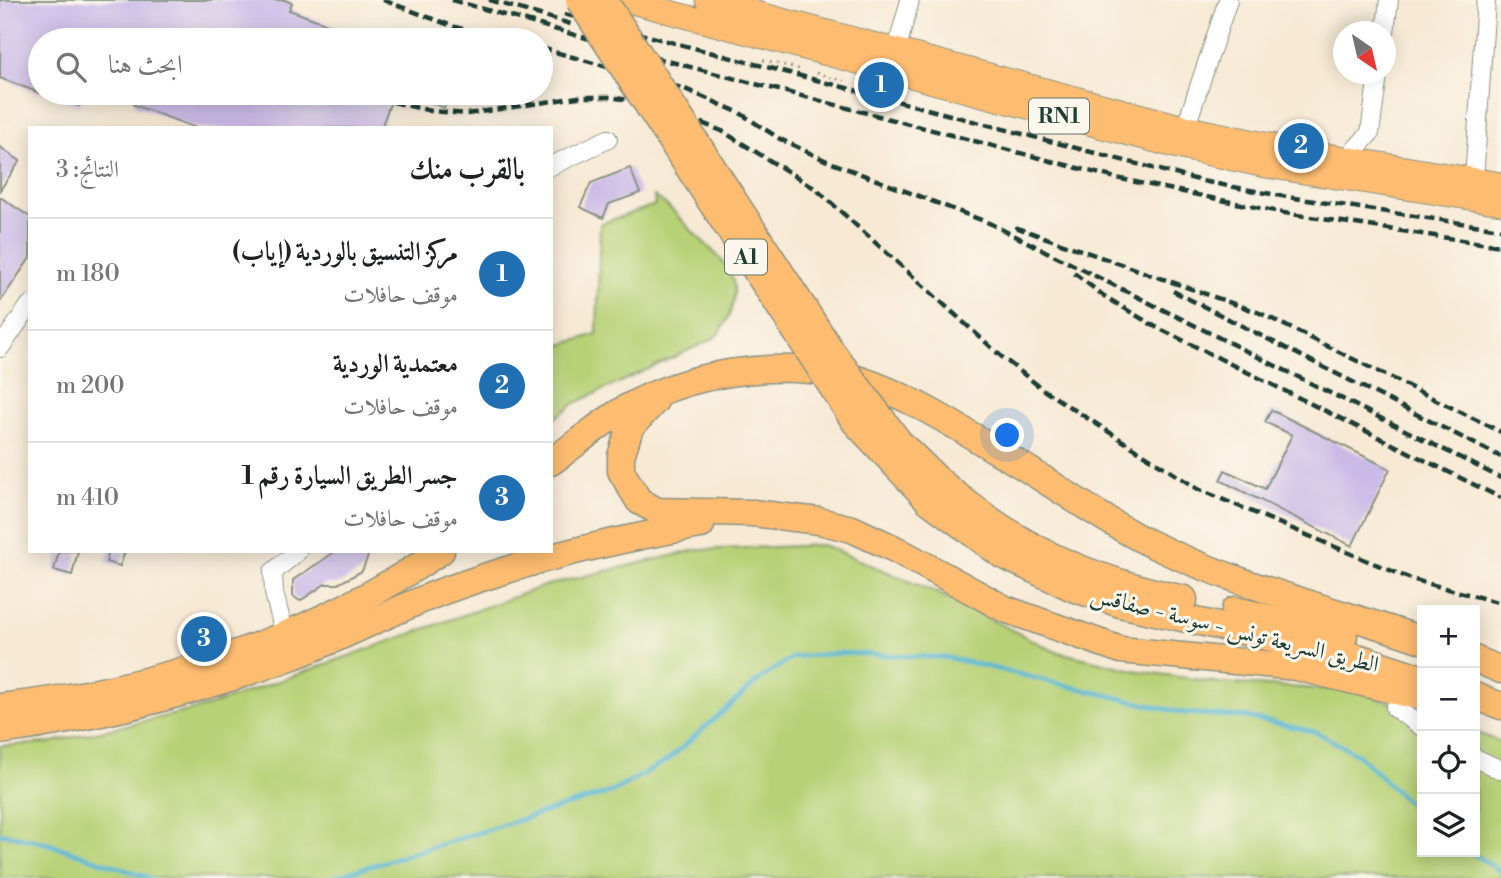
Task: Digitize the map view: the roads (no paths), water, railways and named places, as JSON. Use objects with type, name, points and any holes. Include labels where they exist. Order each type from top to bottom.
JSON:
[{"type":"highway","name":"الطريق السريعة تونس - سوسة - صفاقس","points":[[579,0],[855,422],[1002,555],[1075,589],[1121,604],[1361,658],[1417,676]]},
{"type":"highway","name":"الطريق السريعة تونس - سوسة - صفاقس","points":[[604,0],[832,352],[933,490],[980,515],[1015,538],[1083,572],[1124,586],[1293,622],[1417,659]]},
{"type":"highway","points":[[553,462],[627,407],[697,379],[739,371],[786,370],[839,374],[892,393],[1005,455],[1148,542],[1234,579],[1417,638]]},
{"type":"highway","points":[[664,393],[630,428],[621,456],[621,471],[626,483],[639,501],[657,511],[675,514],[734,512],[789,516],[852,529],[1005,609],[1121,650],[1296,667],[1417,696]]},
{"type":"highway","points":[[0,731],[129,707],[205,686],[288,647],[450,589],[540,562],[673,530],[789,516]]},
{"type":"highway","points":[[0,707],[46,702],[288,647],[351,604],[438,553]]},
{"type":"highway","points":[[1480,661],[1501,670]]},
{"type":"highway","points":[[1480,680],[1501,685]]},
{"type":"highway","points":[[1480,698],[1501,706]]},
{"type":"highway","points":[[1480,709],[1501,712]]},
{"type":"main road","name":"RN1","points":[[624,0],[1182,137],[1348,157],[1501,184]]},
{"type":"main road","name":"RN1","points":[[707,0],[896,52],[1182,137],[1266,166],[1501,203]]},
{"type":"street","points":[[896,52],[910,0]]},
{"type":"street","points":[[1182,137],[1228,0]]},
{"type":"street","points":[[1386,21],[1389,0]]},
{"type":"street","points":[[1474,180],[1486,0]]},
{"type":"street","points":[[1348,157],[1370,133],[1377,84]]},
{"type":"street","points":[[553,165],[608,139]]},
{"type":"street","points":[[0,348],[28,307]]},
{"type":"street","points":[[288,647],[274,593],[273,572],[296,553]]},
{"type":"street","points":[[1395,708],[1417,723]]},
{"type":"street","points":[[1480,760],[1501,769]]},
{"type":"waterway","points":[[331,878],[614,791],[668,760],[760,679],[793,657],[841,653],[950,658],[1183,713],[1245,717],[1316,732],[1357,754],[1417,811]]},
{"type":"waterway","points":[[0,833],[46,843],[150,878]]},
{"type":"waterway","points":[[1478,857],[1501,872]]},
{"type":"railway","points":[[383,0],[459,28]]},
{"type":"railway","points":[[452,0],[550,28]]},
{"type":"railway","points":[[489,0],[574,25]]},
{"type":"railway","points":[[564,14],[1202,181],[1287,197],[1501,229]]},
{"type":"railway","points":[[553,29],[1116,178],[1284,213],[1501,246]]},
{"type":"railway","points":[[553,51],[685,89],[740,113],[780,139],[827,161],[989,223],[1501,478]]},
{"type":"railway","points":[[553,101],[578,97],[609,97],[650,103],[722,131],[816,189],[1002,357],[1045,391],[1198,489],[1411,579],[1501,603]]},
{"type":"railway","points":[[406,105],[431,111],[467,114],[526,105]]},
{"type":"railway","points":[[1015,227],[1260,313],[1501,432]]},
{"type":"railway","points":[[1074,273],[1104,296],[1154,326],[1501,498]]},
{"type":"railway","points":[[1173,291],[1501,457]]},
{"type":"place","name":"مركز التنسيق بالوردية (إياب)","points":[[881,85]]},
{"type":"place","name":"معتمدية الوردية","points":[[1301,146]]},
{"type":"place","name":"جسر الطريق السيارة رقم 1","points":[[204,639]]}]
